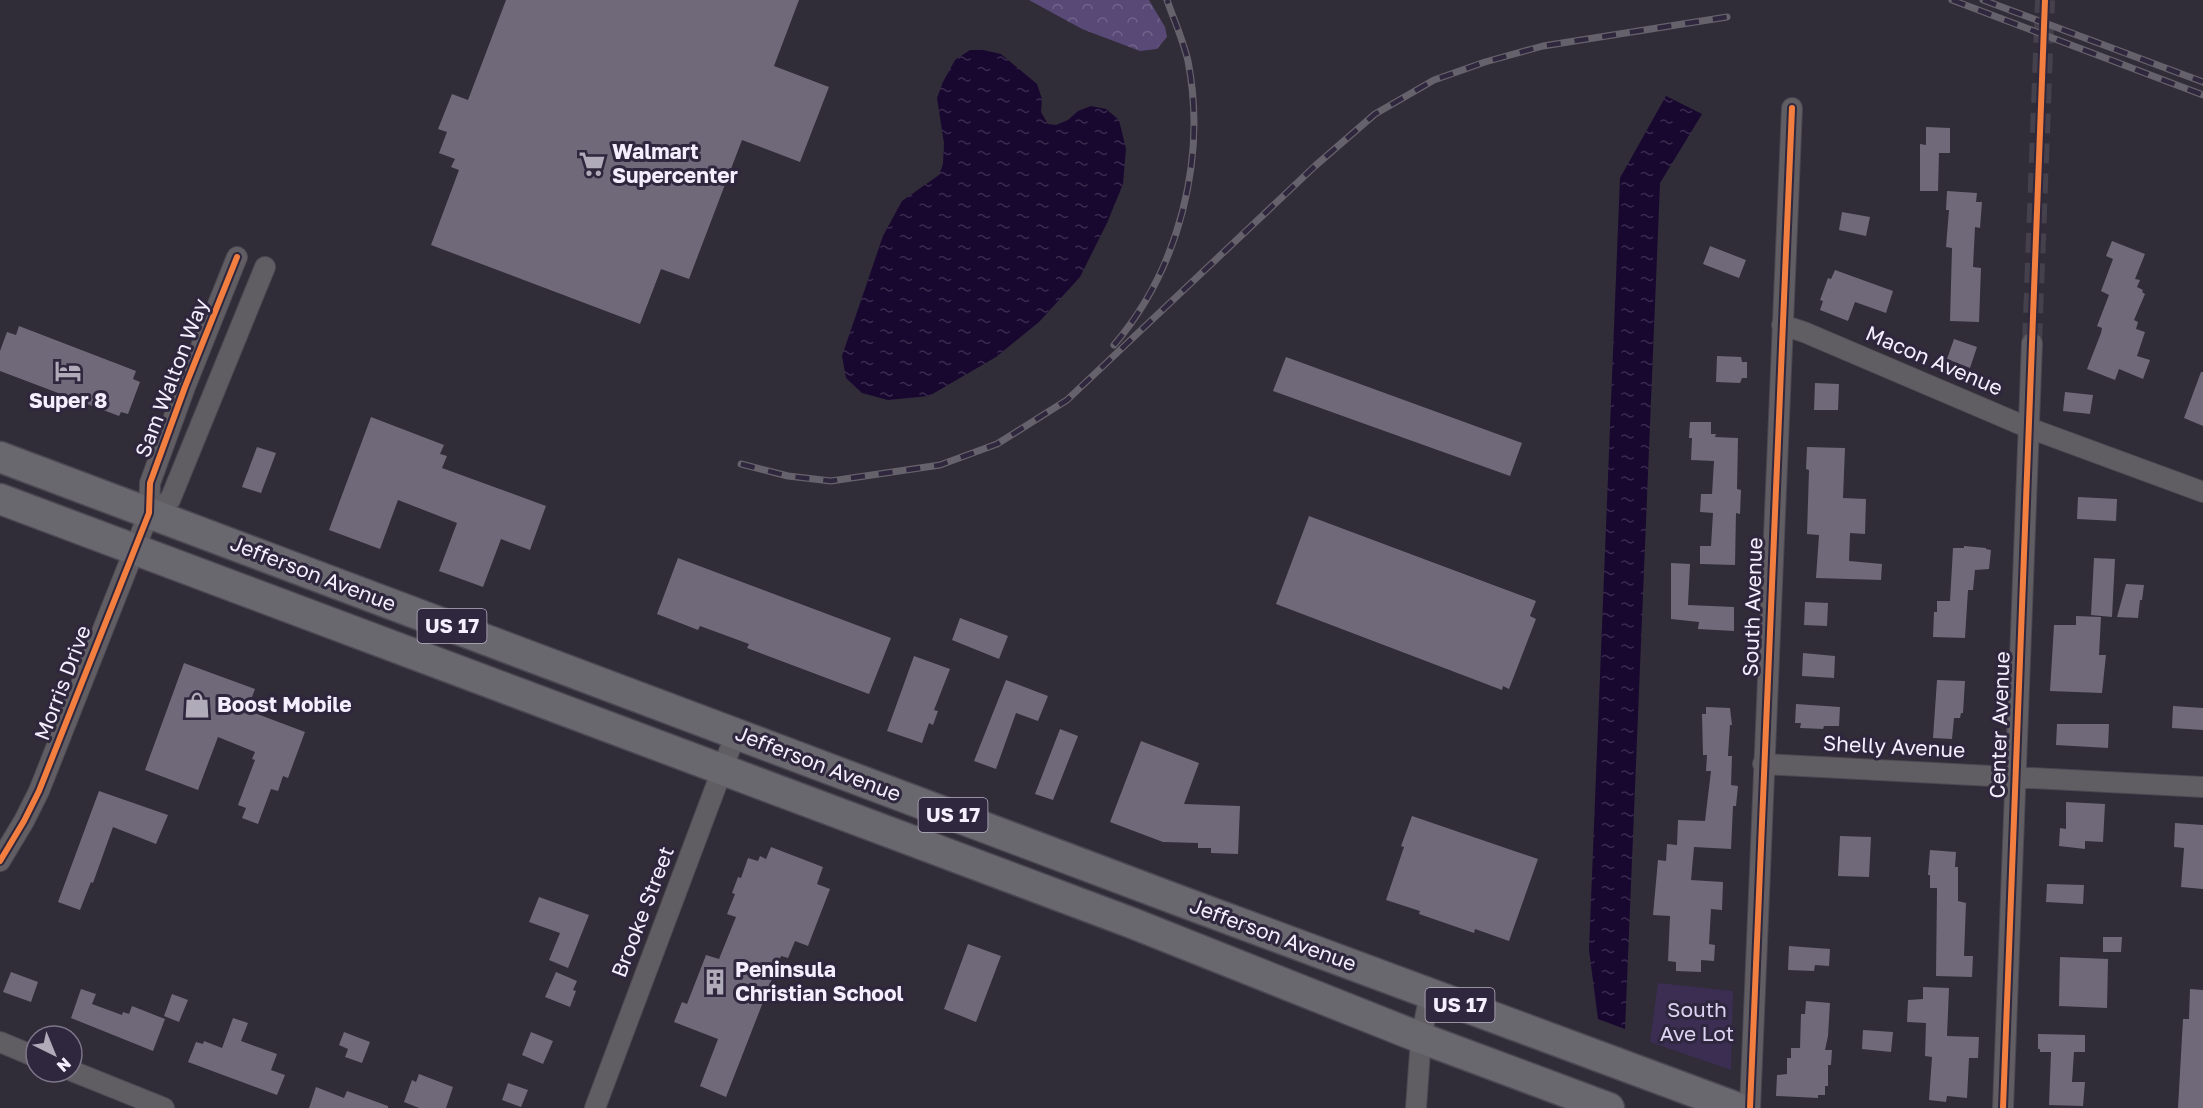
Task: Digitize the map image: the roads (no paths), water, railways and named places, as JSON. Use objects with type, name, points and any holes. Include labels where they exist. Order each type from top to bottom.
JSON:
[{"type":"main road","name":"Jefferson Avenue","points":[[0,457],[1738,1108]]},
{"type":"main road","name":"Jefferson Avenue","points":[[0,499],[1132,923],[1421,1038],[1609,1108]]},
{"type":"street","name":"South Avenue","points":[[1750,1108],[1792,108]]},
{"type":"street","name":"Sam Walton Way","points":[[149,513],[150,483],[185,387],[237,257]]},
{"type":"street","name":"Sam Walton Way","points":[[149,513],[170,500],[265,267]]},
{"type":"street","name":"Macon Avenue","points":[[1782,325],[1804,332],[2029,428],[2203,492]]},
{"type":"street","name":"Center Avenue","points":[[2003,1108],[2032,343]]},
{"type":"street","name":"Morris Drive","points":[[0,861],[39,791],[149,513]]},
{"type":"street","name":"Brooke Street","points":[[595,1108],[736,733]]},
{"type":"street","name":"Shelly Avenue","points":[[1763,764],[2203,787]]},
{"type":"street","points":[[1416,1108],[1421,1038],[1430,994]]},
{"type":"street","points":[[0,1042],[24,1052]]},
{"type":"street","points":[[84,1076],[164,1108]]},
{"type":"water","points":[[970,50],[1001,54],[1037,84],[1042,99],[1041,112],[1048,124],[1056,125],[1068,120],[1078,111],[1091,106],[1106,109],[1119,120],[1126,149],[1123,184],[1107,223],[1080,277],[1039,322],[996,357],[929,396],[888,400],[862,393],[846,378],[842,356],[883,236],[902,201],[939,175],[943,164],[944,143],[937,98],[955,60]]},
{"type":"water","points":[[1666,96],[1702,114],[1660,183],[1625,1029],[1598,1019],[1589,950],[1620,178]]},
{"type":"tunnel","points":[[2032,343],[2045,0]]},
{"type":"railway","points":[[1114,345],[1137,315],[1156,282],[1171,248],[1190,174],[1194,136],[1193,98],[1186,53],[1167,0]]},
{"type":"railway","points":[[1952,0],[2203,95]]},
{"type":"railway","points":[[1983,0],[2203,82]]},
{"type":"railway","points":[[741,464],[788,476],[831,481],[940,465],[997,444],[1067,400],[1315,166],[1375,114],[1434,80],[1485,62],[1543,46],[1727,17]]},
{"type":"place","name":"Walmart Supercenter","points":[[592,164]]},
{"type":"place","name":"Super 8","points":[[68,371]]},
{"type":"place","name":"Boost Mobile","points":[[197,705]]},
{"type":"place","name":"Peninsula Christian School","points":[[715,982]]},
{"type":"park label","name":"South Ave Lot","points":[[1697,1022]]}]
